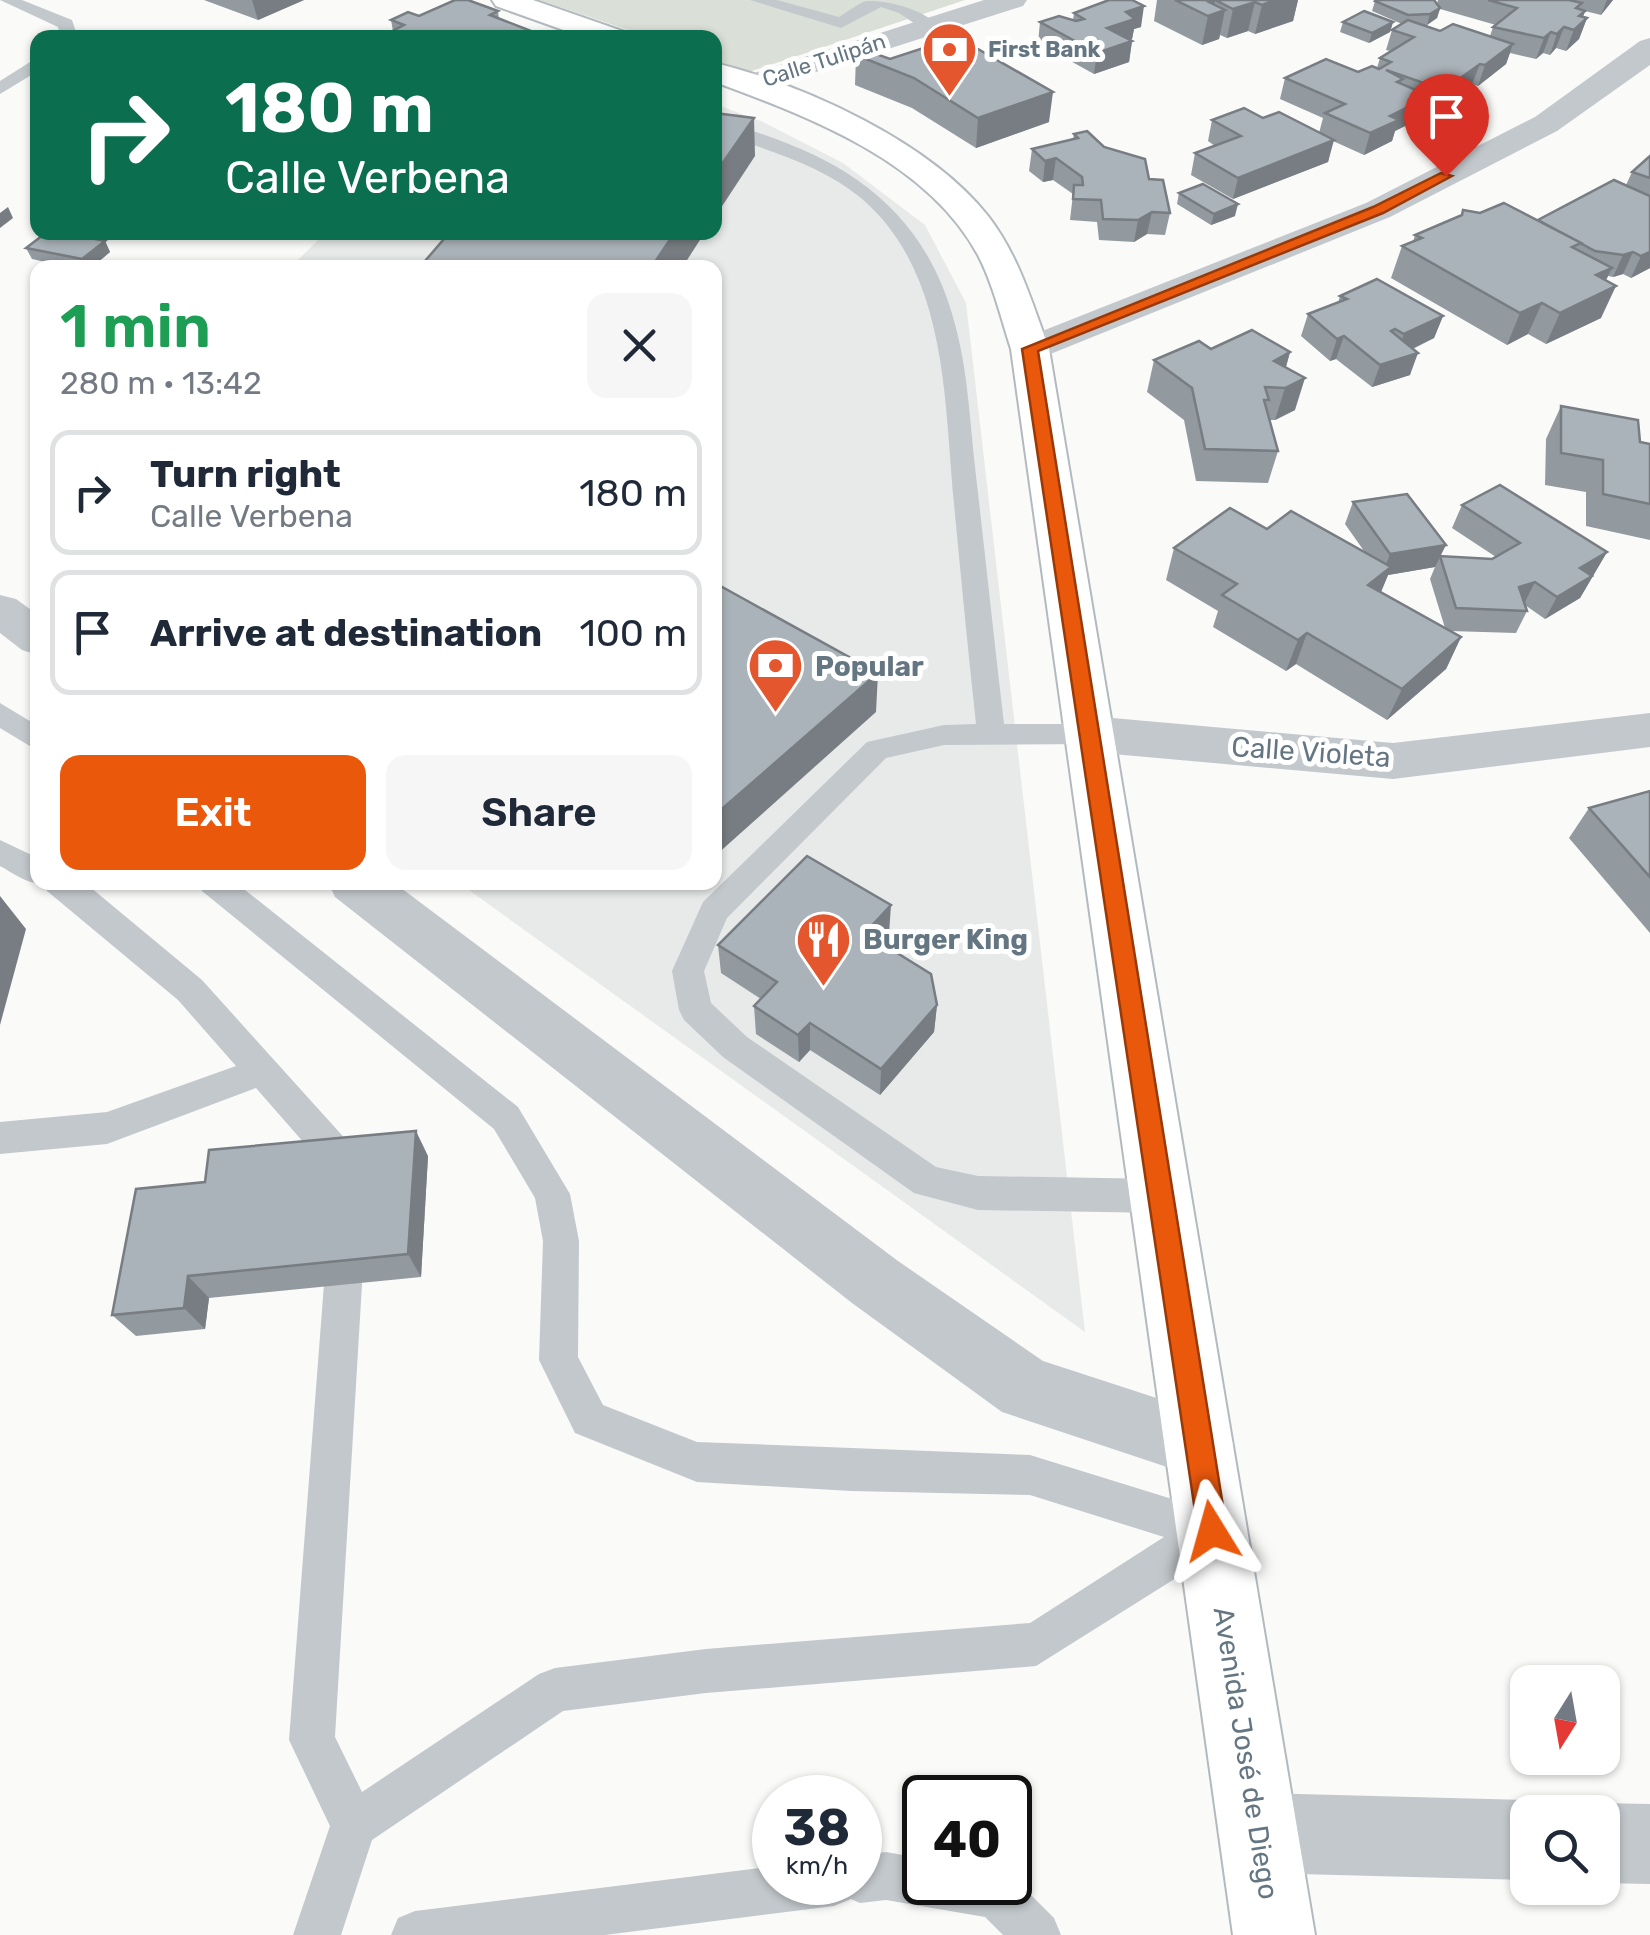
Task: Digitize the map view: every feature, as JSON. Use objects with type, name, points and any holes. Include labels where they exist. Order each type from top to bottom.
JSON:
[{"type":"street","points":[[506,0],[592,30]]},
{"type":"street","name":"Calle Tulipán","points":[[732,78],[1013,0]]},
{"type":"street","points":[[1030,349],[1378,210],[1546,124],[1650,47]]},
{"type":"street","name":"Avenida José de Diego","points":[[732,78],[881,143],[957,201],[996,254],[1030,349],[1274,1935]]},
{"type":"street","points":[[0,610],[30,633]]},
{"type":"street","name":"Calle Violeta","points":[[1090,734],[1393,761],[1650,730]]},
{"type":"street","points":[[364,890],[875,1282],[1026,1389],[1200,1444]]},
{"type":"street","points":[[1258,1833],[1510,1840]]},
{"type":"street","points":[[1620,1843],[1650,1844]]},
{"type":"lane","points":[[6,0],[66,24],[67,30]]},
{"type":"lane","points":[[758,0],[842,23],[878,0],[906,10],[930,26]]},
{"type":"lane","points":[[0,89],[30,68]]},
{"type":"lane","points":[[722,128],[846,178],[893,218],[926,269],[945,317],[991,734]]},
{"type":"lane","points":[[0,712],[30,735]]},
{"type":"lane","points":[[1090,734],[944,734],[876,749],[714,911],[688,971],[696,1010],[735,1047],[927,1181],[978,1193],[1162,1196]]},
{"type":"lane","points":[[0,852],[30,868]]},
{"type":"lane","points":[[72,890],[190,990],[345,1164]]},
{"type":"lane","points":[[223,890],[506,1118],[552,1194],[561,1241],[558,1360],[589,1419],[698,1462],[851,1472],[1030,1475],[1212,1531]]},
{"type":"lane","points":[[0,1138],[106,1128],[262,1070]]},
{"type":"lane","points":[[343,1284],[312,1740],[354,1825]]},
{"type":"lane","points":[[317,1935],[354,1825],[555,1690],[706,1671],[1036,1644],[1212,1531]]},
{"type":"lane","points":[[882,1876],[998,1895],[1037,1935]]},
{"type":"lane","points":[[415,1935],[752,1892]]},
{"type":"shaded area","points":[[539,0],[965,0],[749,72],[722,62],[722,30],[628,30]]},
{"type":"shaded area","points":[[722,107],[763,122],[843,163],[925,225],[966,303],[1085,1332],[469,890],[722,890],[722,260],[298,260],[318,240],[722,240]]},
{"type":"building","points":[[455,0],[468,0],[498,11],[490,15],[528,30],[394,30],[404,25],[391,20],[408,12],[419,16]]},
{"type":"building","points":[[1109,0],[1132,0],[1144,6],[1126,12],[1135,19],[1107,28],[1132,41],[1097,53],[1040,22],[1059,16],[1084,19],[1074,13]]},
{"type":"building","points":[[1175,0],[1215,0],[1209,2],[1225,10],[1208,16]]},
{"type":"building","points":[[1215,0],[1276,0],[1233,9]]},
{"type":"building","points":[[1376,0],[1434,0],[1440,8],[1430,14],[1408,15]]},
{"type":"building","points":[[1488,0],[1569,0],[1582,3],[1576,8],[1585,11],[1579,16],[1587,18],[1574,30],[1564,27],[1544,38],[1493,27],[1517,8]]},
{"type":"building","points":[[1364,11],[1393,22],[1372,33],[1343,22]]},
{"type":"building","points":[[1408,20],[1440,31],[1453,24],[1513,44],[1485,65],[1480,64],[1452,84],[1448,82],[1438,88],[1386,70],[1403,79],[1397,82],[1430,96],[1390,116],[1399,120],[1370,133],[1325,113],[1345,104],[1285,78],[1326,59],[1358,72],[1372,66],[1379,69],[1391,62],[1380,58],[1414,37],[1392,30]]},
{"type":"building","points":[[957,37],[1053,92],[978,118],[914,78],[856,55],[865,50],[890,59]]},
{"type":"building","points":[[1244,108],[1263,118],[1279,112],[1334,140],[1238,178],[1195,153],[1241,136],[1212,120]]},
{"type":"building","points":[[722,114],[754,118],[722,164]]},
{"type":"building","points":[[1087,131],[1104,147],[1145,159],[1149,179],[1163,180],[1170,213],[1152,212],[1138,220],[1103,219],[1101,200],[1073,199],[1074,185],[1083,185],[1082,177],[1056,158],[1045,161],[1032,149],[1078,138],[1074,134]]},
{"type":"building","points":[[1650,156],[1650,178],[1632,172]]},
{"type":"building","points":[[1614,180],[1650,196],[1650,252],[1641,256],[1633,252],[1623,255],[1595,251],[1538,220]]},
{"type":"building","points":[[1203,184],[1238,204],[1214,214],[1179,193]]},
{"type":"building","points":[[1504,203],[1581,243],[1572,247],[1612,268],[1596,275],[1616,286],[1560,313],[1542,303],[1520,313],[1402,246],[1422,238],[1415,235],[1462,215],[1463,210],[1480,213]]},
{"type":"building","points":[[36,240],[105,241],[82,259],[26,248]]},
{"type":"building","points":[[443,240],[670,240],[656,260],[426,260]]},
{"type":"building","points":[[1377,279],[1443,316],[1404,334],[1391,331],[1418,353],[1380,365],[1344,336],[1337,339],[1308,314],[1347,299],[1340,296]]},
{"type":"building","points":[[1252,330],[1290,352],[1274,361],[1305,378],[1285,388],[1265,387],[1269,400],[1264,400],[1278,451],[1205,449],[1192,388],[1154,360],[1199,341],[1211,349]]},
{"type":"building","points":[[1561,406],[1638,420],[1640,442],[1650,444],[1650,504],[1603,494],[1603,460],[1561,453]]},
{"type":"building","points":[[1500,485],[1607,552],[1580,568],[1592,576],[1557,597],[1535,582],[1519,587],[1527,611],[1456,608],[1440,556],[1492,559],[1520,543],[1462,505]]},
{"type":"building","points":[[1407,494],[1446,545],[1390,554],[1353,502]]},
{"type":"building","points":[[1230,508],[1267,529],[1291,511],[1391,567],[1368,585],[1461,637],[1402,689],[1307,633],[1298,640],[1222,595],[1237,584],[1174,548]]},
{"type":"building","points":[[722,587],[878,673],[722,809]]},
{"type":"building","points":[[1650,791],[1650,877],[1589,808]]},
{"type":"building","name":"Burger King","points":[[807,856],[891,905],[865,933],[931,974],[937,1005],[881,1069],[810,1023],[798,1035],[754,1006],[777,982],[718,945]]},
{"type":"building","points":[[416,1131],[408,1254],[188,1276],[184,1308],[112,1315],[136,1189],[205,1182],[209,1150]]},
{"type":"place","name":"First Bank","points":[[949,98]]},
{"type":"place","name":"Popular","points":[[776,715]]},
{"type":"place","name":"Burger King","points":[[824,988]]},
{"type":"route","points":[[1212,1531],[1030,349],[1378,210],[1446,176]]}]
